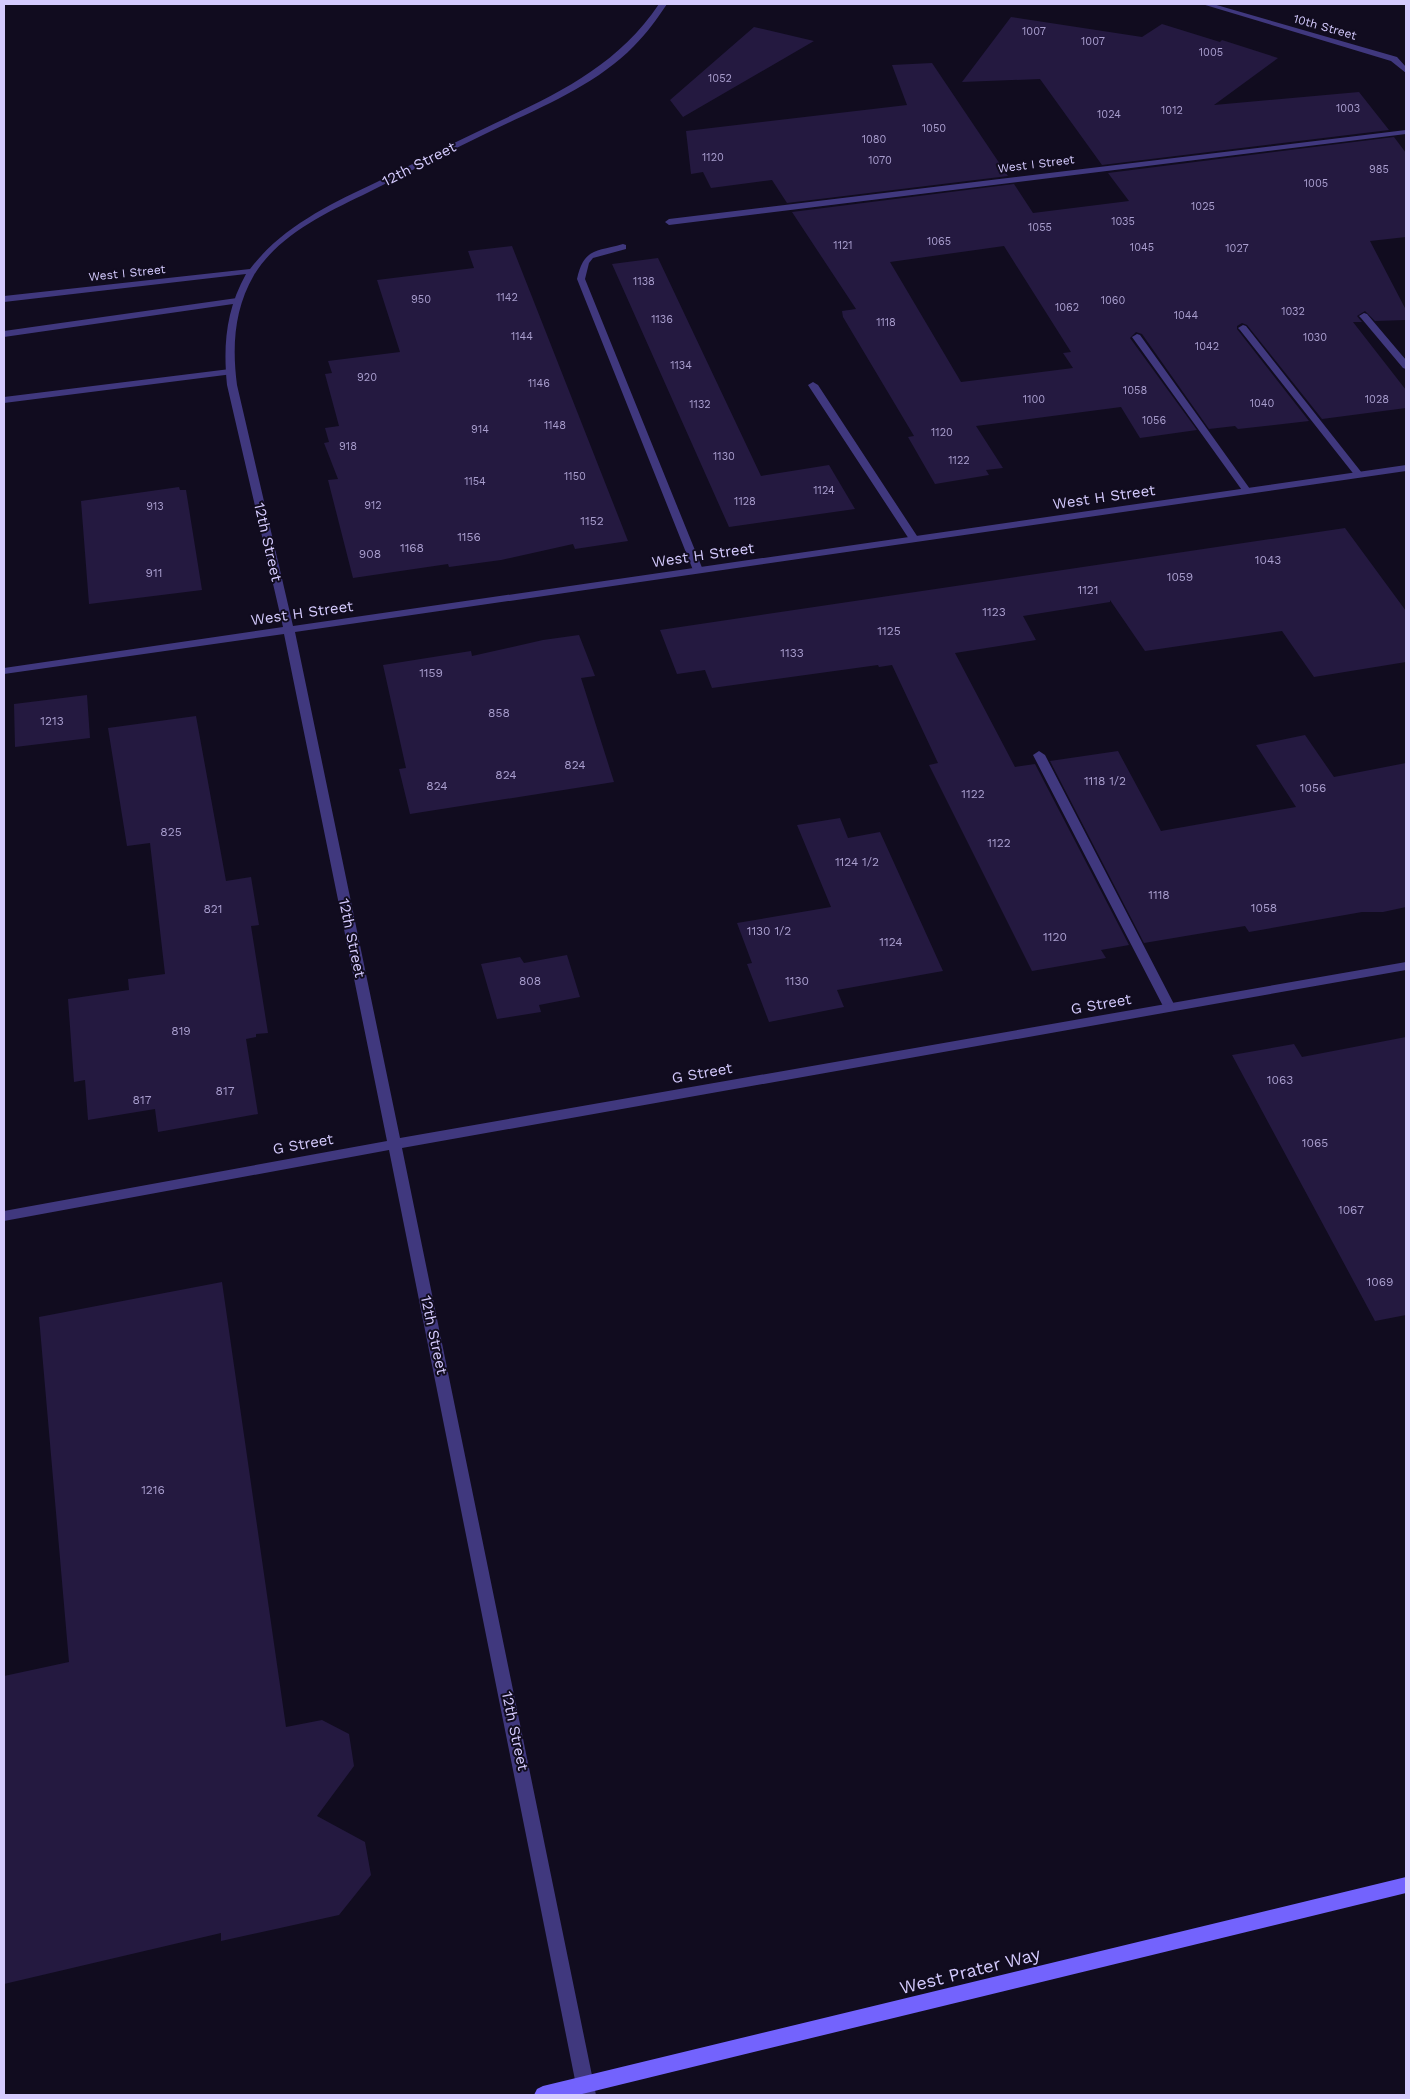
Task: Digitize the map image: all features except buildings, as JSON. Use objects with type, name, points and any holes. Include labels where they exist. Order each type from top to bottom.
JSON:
[{"type":"main road","name":"West Prater Way","points":[[543,2095],[587,2090],[1406,1885]]},
{"type":"street","name":"12th Street","points":[[587,2090],[289,631],[230,372],[229,334],[237,301],[252,271],[275,246],[314,218],[343,201],[552,98],[595,73],[631,46],[655,18],[663,4]]},
{"type":"street","name":"10th Street","points":[[1206,4],[1394,59],[1406,71]]},
{"type":"street","name":"West I Street","points":[[669,222],[1406,132]]},
{"type":"street","points":[[622,246],[590,256],[585,263],[581,279],[698,570]]},
{"type":"street","name":"West I Street","points":[[4,300],[252,271]]},
{"type":"street","points":[[4,334],[237,301]]},
{"type":"street","points":[[1364,316],[1406,366]]},
{"type":"street","points":[[1243,328],[1359,475]]},
{"type":"street","points":[[1137,337],[1247,491]]},
{"type":"street","points":[[4,400],[230,372]]},
{"type":"street","points":[[813,385],[914,539]]},
{"type":"street","name":"West H Street","points":[[4,671],[1406,468]]},
{"type":"street","points":[[1039,755],[1170,1008]]},
{"type":"street","name":"G Street","points":[[4,1216],[395,1144],[1406,966]]}]
